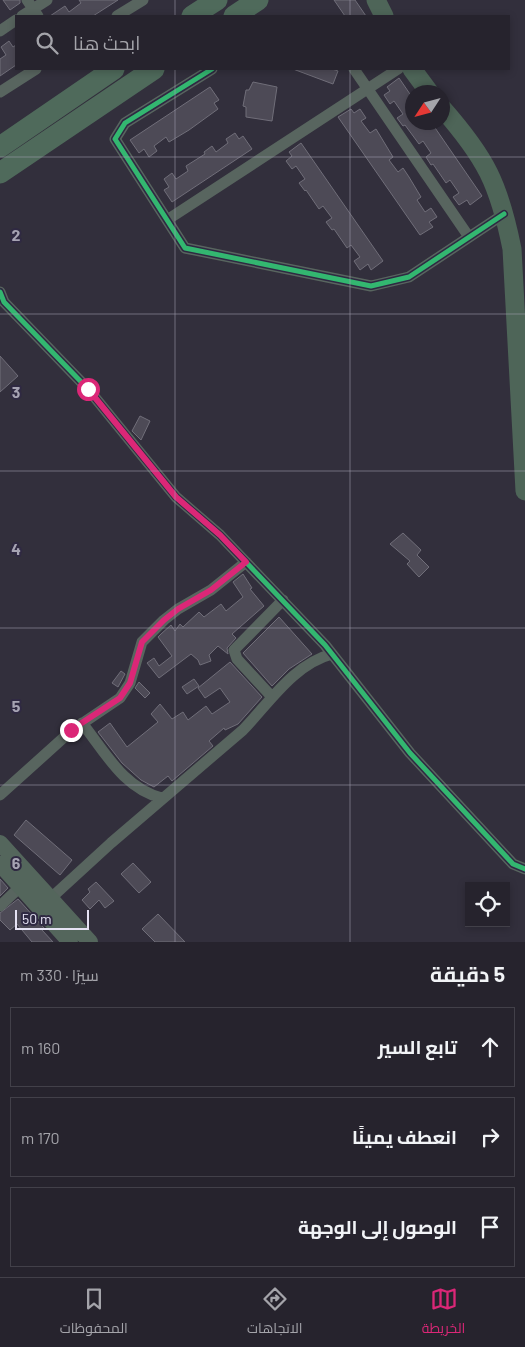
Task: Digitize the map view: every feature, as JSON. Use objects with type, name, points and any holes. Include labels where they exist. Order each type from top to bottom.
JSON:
[{"type":"highway","points":[[194,15],[216,0]]},
{"type":"highway","points":[[236,15],[258,0]]},
{"type":"highway","points":[[0,147],[113,70]]},
{"type":"highway","points":[[0,173],[153,70]]},
{"type":"main road","points":[[413,70],[424,85]]},
{"type":"main road","points":[[450,118],[484,161],[495,184],[512,249],[521,371],[525,491]]},
{"type":"main road","points":[[0,843],[90,942]]},
{"type":"main road","points":[[2,869],[70,942]]},
{"type":"street","points":[[33,8],[47,0]]},
{"type":"street","points":[[119,15],[143,0]]},
{"type":"street","points":[[0,31],[15,21]]},
{"type":"street","points":[[0,92],[34,70]]},
{"type":"street","points":[[210,70],[124,123],[115,139],[185,248],[371,286],[409,277],[504,214]]},
{"type":"street","points":[[355,70],[469,237]]},
{"type":"street","points":[[167,220],[396,70]]},
{"type":"street","points":[[0,292],[4,302],[88,389],[176,497],[220,535],[283,600],[332,654],[410,753],[511,862],[525,869]]},
{"type":"street","points":[[0,795],[82,723],[120,698],[130,683],[142,642],[164,620],[178,609],[211,590],[246,562]]},
{"type":"street","points":[[272,698],[236,659],[234,650],[283,600]]},
{"type":"street","points":[[51,898],[162,798],[243,730],[272,698],[308,664],[332,654]]},
{"type":"street","points":[[82,723],[128,782],[144,792],[162,798]]},
{"type":"street","points":[[0,906],[20,887]]},
{"type":"building","points":[[3,0],[20,0],[20,3],[10,10]]},
{"type":"building","points":[[79,0],[118,0],[95,15],[52,15],[65,6],[69,12],[81,3]]},
{"type":"building","points":[[334,0],[355,0],[365,15],[344,15]]},
{"type":"building","points":[[9,41],[13,47],[15,46],[15,66],[0,76],[0,59],[6,55],[1,47]]},
{"type":"building","points":[[296,70],[338,71],[333,84]]},
{"type":"building","points":[[399,78],[405,87],[405,125],[403,126],[397,118],[403,114],[394,101],[390,104],[384,95],[390,91],[387,87]]},
{"type":"building","points":[[253,82],[277,87],[272,121],[246,117],[246,107],[243,106],[246,90],[249,90]]},
{"type":"building","points":[[210,87],[219,100],[214,103],[218,109],[169,142],[166,137],[154,146],[157,151],[149,157],[144,149],[139,153],[130,140]]},
{"type":"building","points":[[351,109],[354,113],[360,109],[366,118],[361,121],[370,133],[376,129],[393,157],[389,160],[398,172],[403,168],[421,197],[417,200],[425,212],[431,208],[437,217],[429,222],[433,227],[420,235],[338,117]]},
{"type":"building","points":[[409,130],[437,130],[482,196],[470,205],[467,200],[459,205],[453,197],[459,193],[450,180],[446,183],[433,164],[431,165],[426,157],[431,153],[423,141],[419,144]]},
{"type":"building","points":[[235,133],[239,139],[243,136],[252,149],[172,202],[164,190],[169,187],[164,179],[172,173],[176,179],[188,171],[186,166],[205,154],[204,152],[212,146],[216,152],[228,143],[226,139]]},
{"type":"building","points":[[301,143],[383,261],[371,270],[368,264],[360,270],[354,261],[360,257],[351,245],[347,248],[334,229],[332,230],[326,222],[332,218],[323,206],[319,209],[299,183],[305,179],[296,166],[292,169],[286,161],[292,156],[289,152]]},
{"type":"building","points":[[0,356],[18,376],[0,392]]},
{"type":"building","points":[[140,416],[150,421],[141,440],[132,431]]},
{"type":"building","points":[[403,533],[421,550],[417,555],[429,567],[419,577],[407,564],[410,561],[390,544]]},
{"type":"building","points":[[243,574],[252,588],[250,589],[264,606],[232,634],[236,638],[227,648],[228,654],[218,646],[209,655],[211,661],[200,665],[198,660],[191,654],[159,678],[147,663],[154,658],[159,666],[172,656],[158,637],[171,625],[175,631],[180,624],[183,627],[199,612],[204,617],[221,604],[226,611],[243,597],[233,582]]},
{"type":"building","points":[[279,617],[312,654],[289,669],[272,686],[243,653]]},
{"type":"building","points":[[230,662],[262,697],[238,724],[225,730],[224,728],[209,741],[213,746],[172,781],[168,776],[154,787],[141,780],[122,763],[98,732],[110,723],[127,747],[158,722],[151,714],[160,704],[172,719],[183,712],[188,720],[206,706],[212,714],[230,702],[220,688],[205,698],[198,688]]},
{"type":"building","points":[[121,671],[125,674],[118,687],[112,683]]},
{"type":"building","points":[[194,679],[199,686],[187,694],[182,687]]},
{"type":"building","points":[[139,682],[150,693],[145,698],[135,688]]},
{"type":"building","points":[[26,820],[72,860],[60,875],[14,835]]},
{"type":"building","points":[[133,863],[151,882],[139,893],[121,874]]},
{"type":"building","points":[[0,879],[8,888],[0,896]]},
{"type":"building","points":[[96,882],[114,901],[105,908],[99,900],[90,909],[82,900],[90,892],[88,889]]},
{"type":"building","points":[[18,899],[44,928],[42,930],[53,942],[32,942],[17,924],[10,930],[0,920],[0,913]]},
{"type":"building","points":[[158,914],[185,942],[155,942],[142,929]]},
{"type":"cycle path","points":[[210,70],[125,123],[115,139],[185,248],[371,286],[409,277],[504,214]]},
{"type":"cycle path","points":[[0,292],[4,302],[88,389],[176,497],[220,535],[325,645],[410,753],[513,864],[525,869]]},
{"type":"route","points":[[71,730],[114,704],[120,698],[133,675],[139,647],[170,614],[203,596],[246,562],[220,535],[176,497],[88,389]]}]
